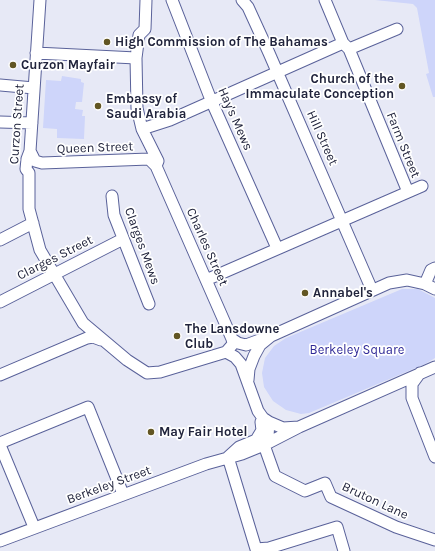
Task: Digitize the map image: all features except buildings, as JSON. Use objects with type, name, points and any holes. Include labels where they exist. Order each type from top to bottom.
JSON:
[{"type":"street","name":"Curzon Street","points":[[40,0],[30,151],[26,169],[29,172],[29,204],[40,250],[78,317],[104,341],[133,364],[147,372],[160,372],[226,352]]},
{"type":"street","name":"Charles Street","points":[[146,0],[145,29],[139,35],[136,58],[137,108],[142,129],[158,161],[152,162],[232,339]]},
{"type":"street","name":"Hay's Mews","points":[[172,0],[211,100],[277,248]]},
{"type":"street","name":"Hill Street","points":[[242,0],[248,7],[278,72],[372,290]]},
{"type":"street","name":"Farm Street","points":[[325,0],[408,192]]},
{"type":"street","points":[[142,129],[170,120],[211,100],[278,72],[346,46],[397,29]]},
{"type":"street","points":[[36,53],[136,58]]},
{"type":"street","points":[[0,85],[34,88]]},
{"type":"street","points":[[0,122],[32,124]]},
{"type":"street","name":"Queen Street","points":[[30,151],[35,161],[42,164],[152,162]]},
{"type":"street","name":"Queen Street","points":[[29,172],[42,164]]},
{"type":"street","name":"Farm Street","points":[[343,220],[422,186]]},
{"type":"street","name":"Clarges Mews","points":[[112,196],[114,214],[149,304]]},
{"type":"street","points":[[206,280],[343,220]]},
{"type":"street","points":[[0,240],[33,223]]},
{"type":"street","name":"Clarges Street","points":[[0,302],[123,239]]},
{"type":"street","points":[[232,339],[238,344],[246,345],[271,336],[357,299],[372,290],[398,281],[430,286],[431,270],[435,268]]},
{"type":"street","points":[[248,384],[249,369],[254,356],[260,345],[271,336]]},
{"type":"street","points":[[0,375],[87,338],[98,338],[104,341]]},
{"type":"street","points":[[232,339],[232,347],[226,352],[237,358],[258,411],[268,422],[283,428],[299,427],[435,367]]},
{"type":"street","points":[[420,373],[412,384],[412,398],[435,458]]},
{"type":"street","points":[[392,385],[402,388],[412,398]]},
{"type":"street","points":[[34,527],[0,444],[88,407],[123,494]]},
{"type":"street","name":"Berkeley Street","points":[[228,457],[235,449],[256,440],[260,435],[262,424],[258,411]]},
{"type":"street","points":[[264,445],[268,436],[268,422]]},
{"type":"street","name":"Berkeley Street","points":[[0,541],[123,494],[228,457],[242,454],[264,445],[299,427]]},
{"type":"street","name":"Bruton Lane","points":[[264,445],[275,476],[305,491],[325,484],[331,497],[396,527],[435,540]]},
{"type":"street","points":[[228,457],[255,550],[269,548],[337,527],[344,551]]},
{"type":"green space","points":[[375,0],[435,0],[435,97],[433,97],[426,74],[429,73],[417,8],[413,4]]},
{"type":"green space","points":[[62,76],[81,79],[81,82],[84,83],[82,102],[76,102],[75,109],[83,110],[82,116],[85,116],[84,139],[57,138],[57,129],[43,128],[46,80],[61,81]]},
{"type":"green space","name":"Berkeley Square","points":[[402,289],[418,289],[435,298],[435,358],[425,364],[309,413],[301,414],[286,410],[273,401],[264,387],[262,373],[265,358],[274,346],[286,338]]},
{"type":"place","name":"High Commission of The Bahamas","points":[[107,42]]},
{"type":"place","name":"Curzon Mayfair","points":[[13,65]]},
{"type":"place","name":"Church of the Immaculate Conception","points":[[402,86]]},
{"type":"place","name":"Embassy of Saudi Arabia","points":[[98,106]]},
{"type":"place","name":"Annabel's","points":[[305,293]]},
{"type":"place","name":"The Lansdowne Club","points":[[177,336]]},
{"type":"place","name":"May Fair Hotel","points":[[151,432]]}]
